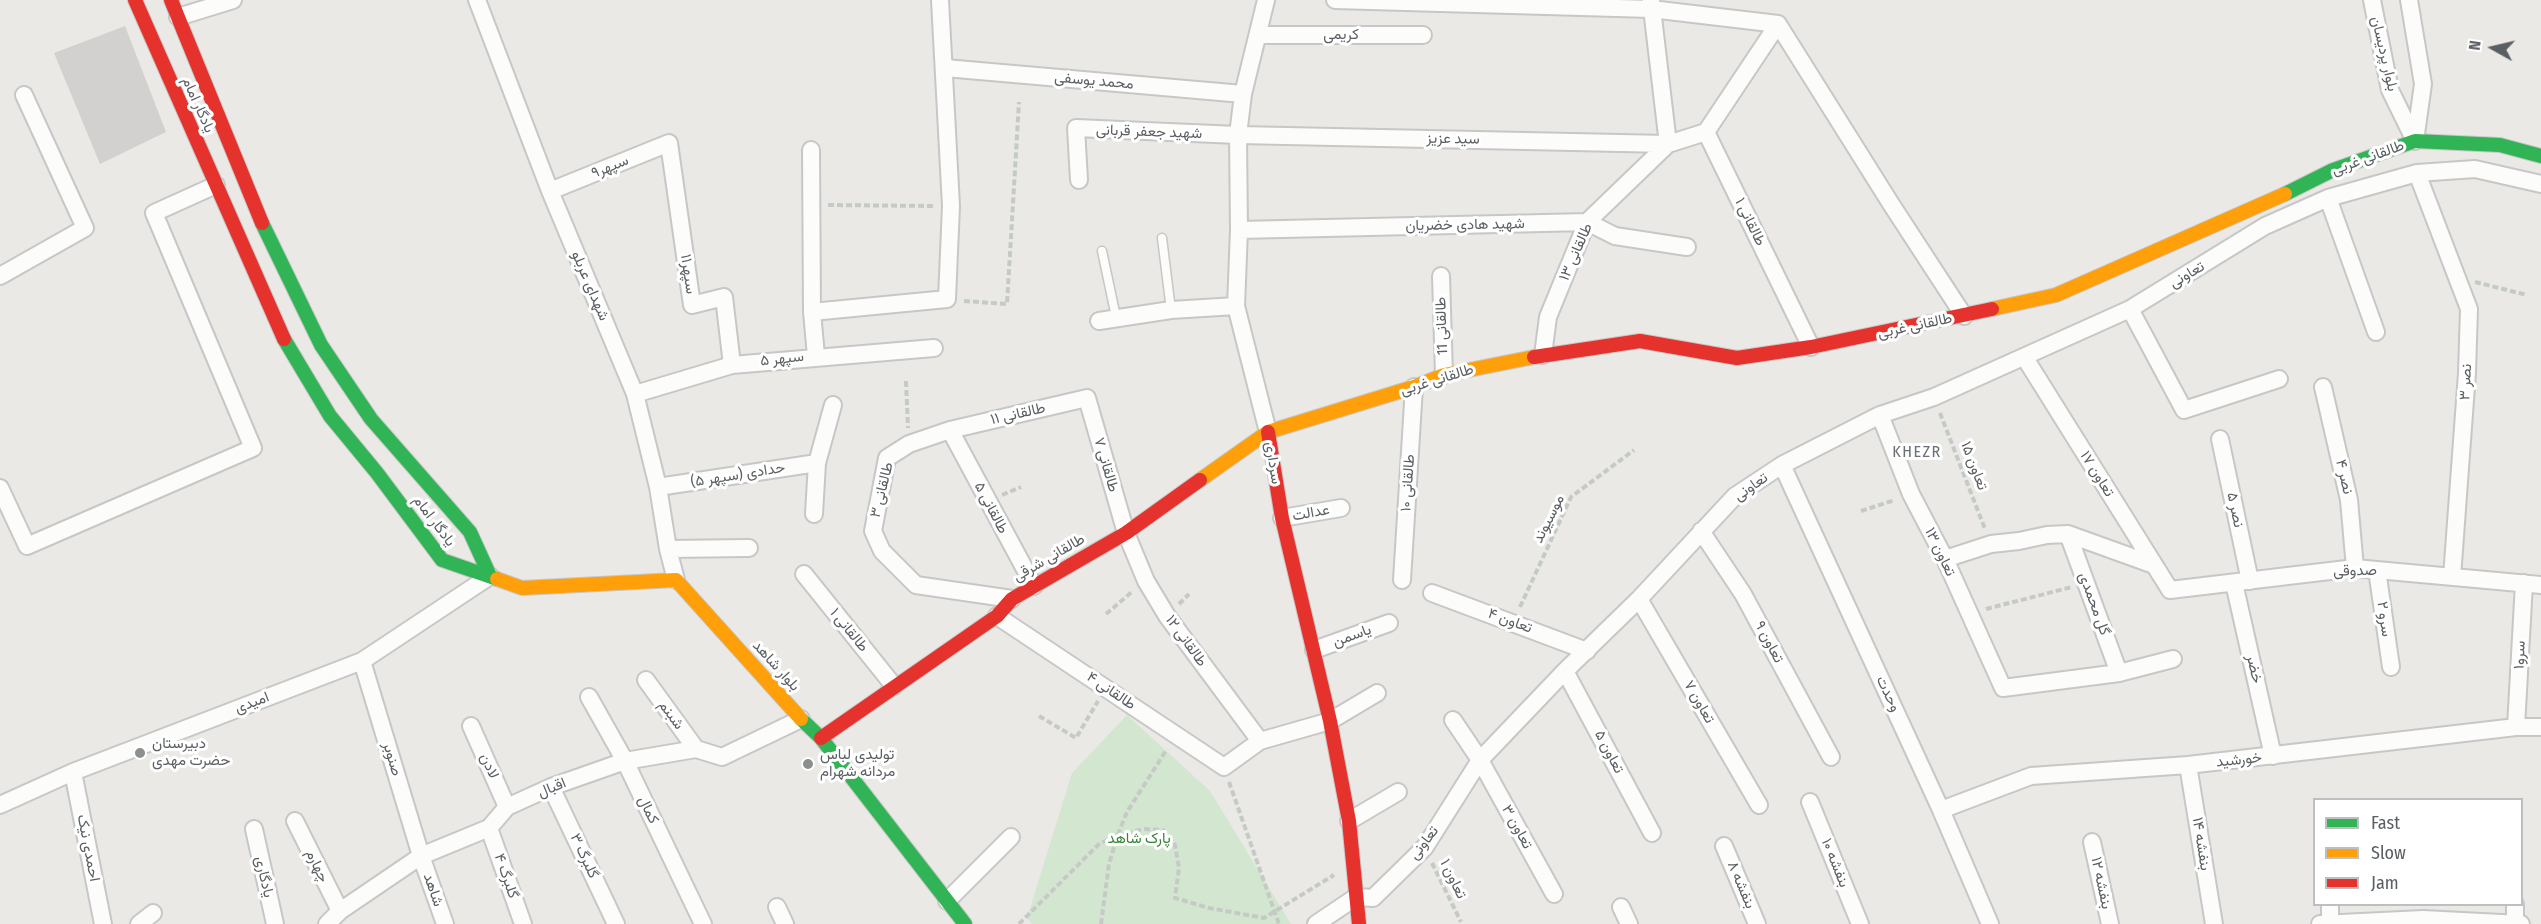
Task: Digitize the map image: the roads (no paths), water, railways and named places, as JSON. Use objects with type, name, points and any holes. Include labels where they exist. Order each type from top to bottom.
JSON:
[{"type":"main road","name":"یادگار امام","points":[[135,0],[280,332],[330,416],[442,560],[490,576]]},
{"type":"main road","name":"یادگار امام","points":[[171,0],[265,230],[321,345],[371,419],[470,532],[490,576]]},
{"type":"main road","name":"طالقانی غربی","points":[[1268,432],[1414,387],[1444,375],[1543,355],[1640,341],[1737,358],[1811,347],[2056,295],[2258,207],[2333,170],[2415,141],[2500,145],[2541,156]]},
{"type":"main road","name":"سرداری","points":[[1268,432],[1282,518],[1330,721],[1349,821],[1359,924]]},
{"type":"main road","name":"طالقانی شرقی","points":[[821,738],[997,616],[1012,599],[1126,533],[1268,432]]},
{"type":"main road","points":[[490,576],[522,588],[676,580]]},
{"type":"main road","name":"بلوار شاهد","points":[[676,580],[801,719],[821,738],[965,924]]},
{"type":"street","points":[[178,16],[233,0]]},
{"type":"street","name":"شهدای عربلو","points":[[477,0],[550,191],[635,393],[658,487],[668,549],[676,580]]},
{"type":"street","points":[[812,312],[947,299],[951,206],[940,0]]},
{"type":"street","name":"سرداری","points":[[1266,0],[1243,94],[1238,135],[1239,230],[1236,306],[1268,432]]},
{"type":"street","points":[[1335,0],[1651,4],[1778,24],[1964,316]]},
{"type":"street","name":"بلوار پردیسان","points":[[2372,0],[2390,90],[2415,141]]},
{"type":"street","name":"بلوار پردیسان","points":[[2409,0],[2423,84],[2415,141]]},
{"type":"street","points":[[1651,4],[1668,144],[1706,132],[1778,24]]},
{"type":"street","name":"کریمی","points":[[1259,35],[1423,35]]},
{"type":"street","name":"محمد یوسفی","points":[[945,68],[1243,94]]},
{"type":"street","points":[[0,276],[85,228],[24,95]]},
{"type":"street","name":"شهید جعفر قربانی","points":[[1079,180],[1076,129],[1238,135]]},
{"type":"street","name":"طالقانی ۱","points":[[1706,132],[1811,347]]},
{"type":"street","name":"سید عزیز","points":[[1238,135],[1668,144]]},
{"type":"street","name":"سپهر۹","points":[[550,191],[669,143]]},
{"type":"street","name":"سپهر۱۱","points":[[669,143],[692,305],[724,297],[732,364]]},
{"type":"street","name":"طالقانی ۱۳","points":[[1543,355],[1548,317],[1587,222],[1668,144]]},
{"type":"street","points":[[810,150],[812,312],[816,356]]},
{"type":"street","name":"طالقانی غربی","points":[[2265,226],[2328,198],[2417,172],[2475,169],[2541,184]]},
{"type":"street","name":"نصر ۳","points":[[2417,172],[2469,309],[2452,577]]},
{"type":"street","points":[[0,488],[27,546],[253,448],[154,213],[216,185]]},
{"type":"street","points":[[2328,198],[2376,332]]},
{"type":"street","points":[[2258,207],[2265,226]]},
{"type":"street","name":"شهید هادی خضریان","points":[[1239,230],[1587,222],[1615,236],[1687,247]]},
{"type":"street","name":"تعاونی","points":[[1316,924],[1356,897],[1373,898],[1425,847],[1480,760],[1565,671],[1639,599],[1735,496],[1782,465],[1880,415],[1934,397],[2130,309],[2265,226]]},
{"type":"street","name":"طالقانی 11","points":[[1441,276],[1444,375]]},
{"type":"street","points":[[1107,319],[1171,310],[1236,306]]},
{"type":"street","points":[[2130,309],[2184,410],[2279,379]]},
{"type":"street","name":"سپهر ۵","points":[[635,393],[732,364],[934,348]]},
{"type":"street","name":"تعاون ۱۷","points":[[2025,358],[2170,590]]},
{"type":"street","name":"طالقانی ۱۰","points":[[1402,580],[1414,387]]},
{"type":"street","name":"نصر ۴","points":[[2323,387],[2349,500],[2355,568]]},
{"type":"street","name":"طالقانی ۱۱","points":[[950,430],[1087,398]]},
{"type":"street","name":"طالقانی ۷","points":[[1087,398],[1126,533]]},
{"type":"street","points":[[814,514],[817,463],[833,405]]},
{"type":"street","name":"تعاون ۱۳","points":[[1880,415],[1911,494],[1945,559],[2003,688],[2119,673]]},
{"type":"street","name":"طالقانی ۳","points":[[950,430],[909,444],[888,458],[873,531],[882,551],[916,585],[1012,599]]},
{"type":"street","name":"طالقانی ۵","points":[[950,430],[1034,586]]},
{"type":"street","name":"نصر ۵","points":[[2220,439],[2242,582]]},
{"type":"street","name":"حدادی (سپهر ۵)","points":[[658,487],[817,463]]},
{"type":"street","name":"وحدت","points":[[1782,465],[1941,810],[1990,924]]},
{"type":"street","name":"عدالت","points":[[1282,518],[1341,508]]},
{"type":"street","name":"تعاون ۹","points":[[1701,531],[1743,594],[1831,757]]},
{"type":"street","name":"طالقانی ۱۲","points":[[1126,533],[1146,580],[1167,616],[1260,741]]},
{"type":"street","points":[[1945,559],[1991,544],[2068,534],[2154,565]]},
{"type":"street","name":"گل محمدی","points":[[2068,534],[2119,673]]},
{"type":"street","points":[[668,549],[749,548]]},
{"type":"street","name":"صدوقی","points":[[2170,590],[2355,568],[2541,585]]},
{"type":"street","name":"سرو ۲","points":[[2377,570],[2391,667]]},
{"type":"street","name":"طالقانی ۱","points":[[804,574],[894,686]]},
{"type":"street","name":"امیدی","points":[[0,804],[73,772],[362,661],[490,576]]},
{"type":"street","name":"خضر","points":[[2242,582],[2273,756]]},
{"type":"street","name":"سرو۱","points":[[2516,727],[2524,583]]},
{"type":"street","name":"تعاون ۴","points":[[1432,593],[1587,651]]},
{"type":"street","name":"تعاون ۷","points":[[1639,599],[1759,805]]},
{"type":"street","name":"طالقانی ۴","points":[[997,616],[1224,767],[1260,741]]},
{"type":"street","name":"یاسمن","points":[[1314,650],[1389,623]]},
{"type":"street","points":[[2119,673],[2173,658]]},
{"type":"street","name":"صنوبر","points":[[362,661],[421,856]]},
{"type":"street","name":"تعاون ۵","points":[[1565,671],[1652,833]]},
{"type":"street","name":"شبنم","points":[[646,681],[696,749]]},
{"type":"street","points":[[1260,741],[1330,721],[1377,693]]},
{"type":"street","name":"کمال","points":[[589,697],[625,761],[703,924]]},
{"type":"street","name":"اقبال","points":[[327,924],[340,911],[421,856],[489,828],[507,807],[551,787],[625,761],[696,749],[722,757],[801,719]]},
{"type":"street","name":"تعاون ۳","points":[[1454,720],[1480,760],[1554,894]]},
{"type":"street","name":"لادن","points":[[471,726],[507,807]]},
{"type":"street","name":"خورشید","points":[[1941,810],[2031,776],[2188,765],[2516,727],[2541,727]]},
{"type":"street","name":"بنفشه ۱۴","points":[[2188,765],[2214,924]]},
{"type":"street","name":"احمدی نیک","points":[[73,772],[103,924]]},
{"type":"street","name":"گلبرگ ۳","points":[[551,787],[616,924]]},
{"type":"street","points":[[1349,821],[1398,792]]},
{"type":"street","name":"بنفشه ۱۰","points":[[1810,802],[1860,924]]},
{"type":"street","name":"چهارم","points":[[295,821],[340,911]]},
{"type":"street","name":"گلبرگ ۴","points":[[489,828],[523,924]]},
{"type":"street","name":"یادگاری","points":[[254,829],[275,924]]},
{"type":"street","points":[[947,901],[1011,837]]},
{"type":"street","name":"بنفشه ۱۲","points":[[2092,842],[2109,924]]},
{"type":"street","name":"بنفشه ۸","points":[[1724,846],[1757,924]]},
{"type":"street","name":"شاهد","points":[[421,856],[445,924]]},
{"type":"street","points":[[2330,906],[2325,924],[2423,912],[2448,923],[2518,923],[2515,906]]},
{"type":"street","points":[[1622,907],[1629,924]]},
{"type":"street","points":[[777,908],[785,924]]},
{"type":"street","points":[[139,924],[153,914]]},
{"type":"lane","points":[[1162,238],[1171,310]]},
{"type":"lane","points":[[1102,250],[1107,319]]},
{"type":"place","name":"دبیرستان حضرت مهدی","points":[[140,753]]},
{"type":"place","name":"تولیدی لباس مردانه شهرام","points":[[808,764]]},
{"type":"district","name":"KHEZR","points":[[1917,453]]},
{"type":"park label","name":"پارک شاهد","points":[[1139,839]]}]
